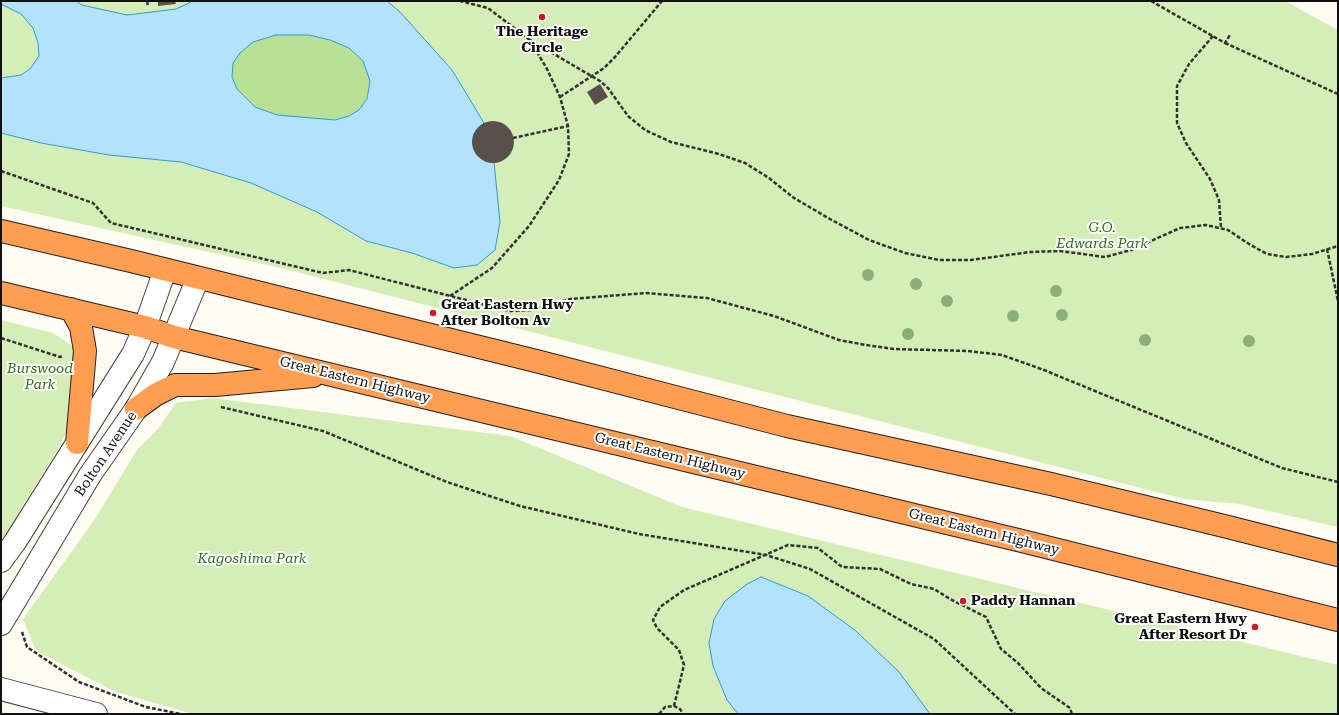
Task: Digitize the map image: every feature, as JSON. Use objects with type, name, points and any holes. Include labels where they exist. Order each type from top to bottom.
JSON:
[{"type":"highway","points":[[1,231],[536,361],[787,426],[1051,484],[1228,527],[1338,556]]},
{"type":"highway","name":"Great Eastern Highway","points":[[1,293],[145,327],[174,337],[1022,541],[1338,620]]},
{"type":"highway","points":[[71,309],[80,327],[85,351],[77,443]]},
{"type":"highway","points":[[136,409],[155,395],[175,385],[215,386],[332,374]]},
{"type":"street","points":[[1,561],[15,542],[133,354],[145,327],[165,270]]},
{"type":"street","name":"Bolton Avenue","points":[[1,624],[90,475],[136,409],[163,362],[198,278]]},
{"type":"street","points":[[1,689],[65,711],[96,714]]},
{"type":"path","points":[[147,1],[148,6]]},
{"type":"path","points":[[460,1],[488,8],[530,40],[600,81],[608,88],[628,116],[645,130],[671,142],[719,154],[745,163],[769,178],[794,198],[830,219],[869,240],[905,253],[939,260],[971,260],[1030,252],[1060,251],[1105,257],[1131,250],[1180,228],[1206,225],[1228,230],[1267,254],[1286,257],[1312,254],[1338,246]]},
{"type":"path","points":[[560,97],[593,77],[615,58],[662,1]]},
{"type":"path","points":[[1151,1],[1225,43],[1338,94]]},
{"type":"path","points":[[1225,43],[1230,35]]},
{"type":"path","points":[[1213,36],[1189,64],[1177,86],[1177,123],[1186,143],[1210,179],[1219,200],[1221,228]]},
{"type":"path","points":[[450,296],[492,268],[529,226],[559,180],[568,154],[568,126],[560,97],[547,69],[530,40]]},
{"type":"path","points":[[513,138],[568,126]]},
{"type":"path","points":[[1,171],[93,203],[111,223],[323,273],[349,270],[509,312],[534,310],[570,299],[646,293],[707,298],[774,316],[839,340],[894,349],[968,351],[1002,355],[1044,370],[1282,468],[1338,482]]},
{"type":"path","points":[[1327,249],[1338,301]]},
{"type":"path","points":[[214,406],[323,431],[447,482],[520,506],[638,534],[766,555],[810,569],[934,640],[1015,714]]},
{"type":"path","points":[[674,706],[684,665],[679,650],[657,628],[653,620],[660,607],[684,590],[788,545],[818,548],[842,567],[880,569],[911,584],[934,589],[950,599],[986,617],[1001,649],[1018,663],[1041,688],[1070,708],[1072,714]]},
{"type":"path","points":[[1,624],[21,631],[27,647],[79,682],[146,707],[181,714]]},
{"type":"path","points":[[660,714],[665,707],[674,706],[680,709],[683,714]]},
{"type":"green space","name":"G.O. Edwards Park","points":[[1,1],[1285,1],[1338,30],[1338,527],[1239,504],[1184,499],[281,268],[1,206]]},
{"type":"green space","points":[[276,35],[309,35],[330,39],[349,48],[363,61],[370,81],[367,99],[359,110],[349,116],[335,120],[277,115],[255,107],[237,89],[232,77],[233,63],[240,53],[253,42]]},
{"type":"green space","name":"Burswood Park","points":[[1,320],[53,333],[71,345],[79,358],[71,423],[57,451],[22,507],[1,546]]},
{"type":"green space","name":"Kagoshima Park","points":[[213,398],[510,436],[682,507],[1338,665],[1338,714],[193,714],[116,692],[36,651],[23,619],[95,519],[137,450],[157,430],[176,403]]},
{"type":"water","points":[[1,1],[76,1],[82,5],[127,15],[176,9],[193,1],[387,1],[401,13],[452,70],[484,123],[474,134],[473,144],[477,154],[481,158],[494,162],[500,222],[495,250],[477,265],[454,268],[412,253],[366,241],[317,212],[251,183],[181,162],[109,155],[41,143],[1,133],[1,78],[21,75],[30,69],[39,56],[38,43],[33,28],[21,14],[1,4]],"holes":[[[276,35],[309,35],[330,40],[349,48],[363,61],[370,81],[367,99],[359,110],[349,116],[335,120],[277,115],[255,107],[237,89],[232,77],[233,63],[240,53],[253,42]]]},
{"type":"water","points":[[761,577],[808,596],[856,631],[899,672],[930,714],[738,714],[727,700],[713,666],[709,643],[714,619],[725,601],[747,584]]},
{"type":"building","points":[[158,1],[175,1],[176,4],[158,6]]},
{"type":"building","points":[[600,84],[608,97],[595,105],[587,92]]},
{"type":"building","points":[[493,121],[501,123],[510,131],[514,142],[512,150],[504,159],[493,163],[485,161],[476,153],[472,142],[474,134],[482,125]]},
{"type":"place","name":"The Heritage Circle","points":[[542,17]]},
{"type":"place","name":"Great Eastern Hwy After Bolton Av","points":[[433,313]]},
{"type":"place","name":"Paddy Hannan","points":[[963,601]]},
{"type":"place","name":"Great Eastern Hwy After Resort Dr","points":[[1255,627]]}]
